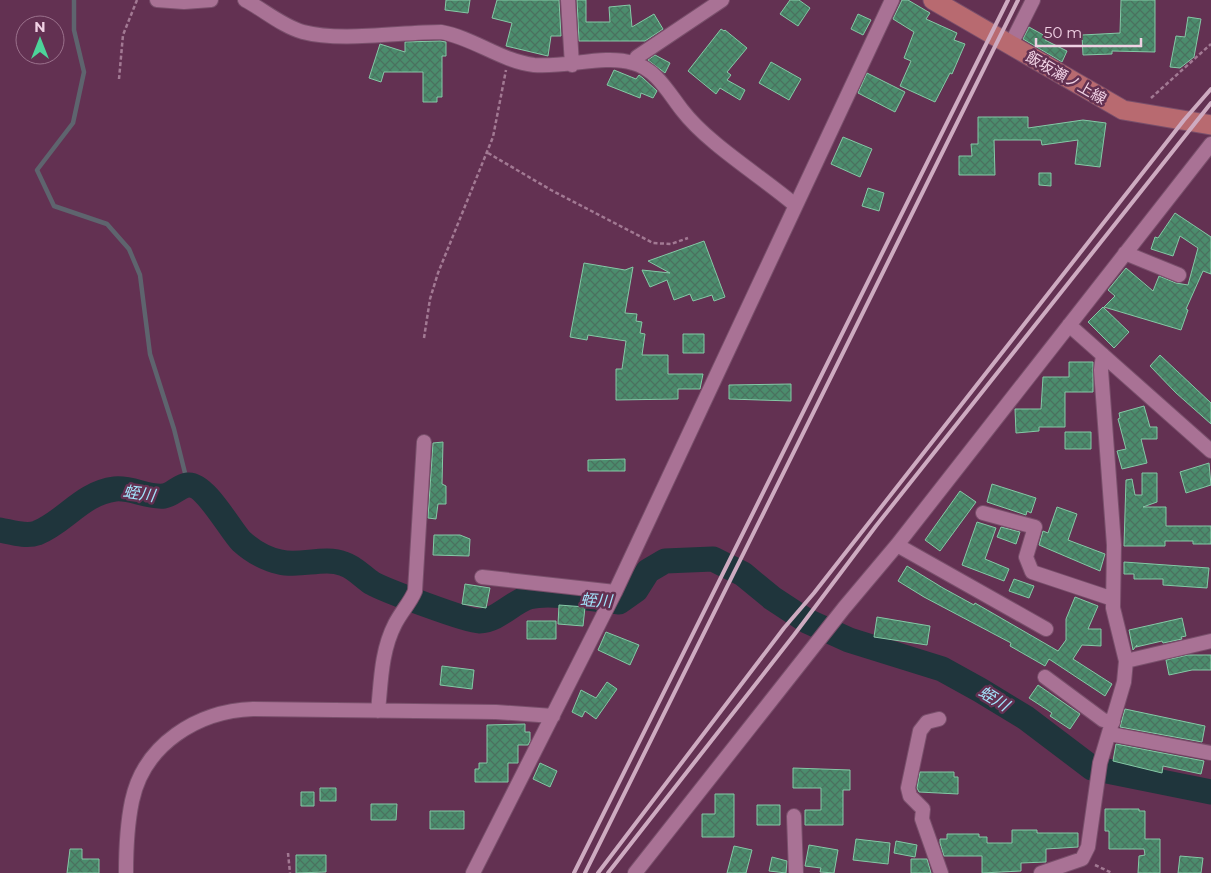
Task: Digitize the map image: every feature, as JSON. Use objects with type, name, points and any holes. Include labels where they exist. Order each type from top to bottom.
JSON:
[{"type":"main road","name":"飯坂瀬ノ上線","points":[[933,0],[1123,110],[1211,125]]},
{"type":"street","points":[[157,0],[184,2],[212,0]]},
{"type":"street","points":[[245,0],[284,24],[303,32],[357,35],[442,32],[453,34],[507,59],[532,65],[572,65],[593,62],[634,63],[654,74],[697,128],[795,205]]},
{"type":"street","points":[[568,0],[572,65]]},
{"type":"street","points":[[634,63],[637,56],[722,0]]},
{"type":"street","points":[[473,873],[614,594],[892,0]]},
{"type":"street","points":[[1010,46],[1033,0]]},
{"type":"street","points":[[635,873],[844,608],[897,546],[1211,144]]},
{"type":"street","points":[[1125,253],[1179,276]]},
{"type":"street","points":[[1069,325],[1211,451]]},
{"type":"street","points":[[1041,873],[1082,859],[1088,847],[1100,763],[1112,728],[1124,682],[1126,661],[1113,599],[1114,544],[1101,370],[1103,355]]},
{"type":"street","points":[[378,711],[384,655],[395,624],[409,606],[415,591],[424,442]]},
{"type":"street","points":[[983,513],[1035,527],[1026,557],[1032,572],[1113,599]]},
{"type":"street","points":[[897,546],[1046,629]]},
{"type":"street","points":[[482,577],[614,594]]},
{"type":"street","points":[[1126,661],[1211,641]]},
{"type":"street","points":[[1045,677],[1104,720],[1112,728],[1211,753]]},
{"type":"street","points":[[126,873],[129,818],[132,799],[140,777],[154,756],[168,740],[187,727],[229,710],[496,712],[553,716]]},
{"type":"street","points":[[939,719],[927,722],[920,731],[908,788],[910,796],[922,809],[922,819],[941,873]]},
{"type":"street","points":[[794,816],[796,873]]},
{"type":"path","points":[[119,78],[123,36],[137,0]]},
{"type":"path","points":[[1139,114],[1144,104],[1211,44]]},
{"type":"path","points":[[424,338],[430,299],[438,273],[488,153],[501,101],[507,59]]},
{"type":"path","points":[[488,153],[551,190],[653,243],[671,244],[688,238]]},
{"type":"path","points":[[288,853],[290,873]]},
{"type":"path","points":[[1082,859],[1112,873]]},
{"type":"building","points":[[446,0],[470,0],[468,13],[445,10]]},
{"type":"building","points":[[497,0],[559,0],[561,36],[551,36],[548,56],[506,46],[512,23],[492,18]]},
{"type":"building","points":[[577,0],[586,0],[586,22],[610,22],[609,7],[630,5],[632,27],[654,14],[663,29],[645,41],[579,41]]},
{"type":"building","points":[[790,0],[799,0],[810,8],[798,26],[780,14]]},
{"type":"building","points":[[902,0],[908,0],[930,13],[926,19],[957,33],[954,40],[965,44],[952,74],[950,73],[935,102],[900,86],[911,61],[904,58],[914,32],[893,19]]},
{"type":"building","points":[[1121,0],[1155,0],[1155,52],[1112,51],[1112,54],[1083,55],[1082,35],[1120,33]]},
{"type":"building","points":[[858,14],[871,20],[863,35],[851,29]]},
{"type":"building","points":[[1188,17],[1201,19],[1194,57],[1180,68],[1170,67],[1176,36],[1185,37]]},
{"type":"building","points":[[1029,27],[1047,37],[1045,40],[1067,51],[1062,62],[1023,39]]},
{"type":"building","points":[[721,29],[725,30],[747,48],[727,72],[731,75],[727,80],[745,90],[740,100],[720,88],[716,94],[688,71]]},
{"type":"building","points":[[405,42],[446,42],[446,56],[442,56],[442,97],[437,97],[437,102],[423,102],[423,72],[384,72],[381,82],[369,78],[380,44],[405,52]]},
{"type":"building","points":[[655,55],[670,63],[665,73],[648,60]]},
{"type":"building","points":[[771,62],[801,79],[789,100],[759,83]]},
{"type":"building","points":[[614,70],[636,79],[639,75],[657,91],[653,98],[641,93],[640,98],[607,85]]},
{"type":"building","points":[[867,73],[905,92],[895,112],[858,93]]},
{"type":"building","points":[[978,117],[1028,117],[1028,128],[1083,120],[1106,123],[1100,167],[1075,164],[1078,140],[1042,145],[1041,140],[994,140],[995,175],[959,175],[959,156],[972,156],[971,144],[978,144]]},
{"type":"building","points":[[843,137],[872,149],[860,177],[831,164]]},
{"type":"building","points":[[1039,173],[1051,173],[1051,186],[1039,185]]},
{"type":"building","points":[[868,188],[884,193],[879,211],[862,206]]},
{"type":"building","points":[[1175,213],[1211,237],[1211,274],[1203,271],[1186,309],[1188,310],[1181,330],[1104,307],[1115,296],[1108,290],[1126,268],[1153,291],[1159,276],[1176,283],[1188,285],[1198,248],[1180,236],[1173,256],[1151,249],[1155,237],[1158,238]]},
{"type":"building","points":[[704,241],[725,297],[714,301],[712,295],[693,301],[690,294],[674,300],[667,280],[650,287],[642,270],[670,273],[648,261]]},
{"type":"building","points":[[584,263],[625,270],[633,267],[625,313],[637,314],[636,321],[642,322],[640,333],[645,334],[642,355],[668,355],[668,374],[703,374],[700,389],[678,389],[678,399],[616,400],[616,369],[622,369],[626,341],[588,335],[587,340],[570,337]]},
{"type":"building","points":[[1103,307],[1129,332],[1114,348],[1088,322]]},
{"type":"building","points":[[683,334],[704,334],[704,353],[683,353]]},
{"type":"building","points":[[1160,355],[1211,403],[1211,424],[1176,393],[1150,366]]},
{"type":"building","points":[[1069,362],[1093,362],[1093,392],[1065,392],[1065,427],[1039,427],[1039,431],[1016,433],[1015,409],[1041,409],[1043,377],[1069,377]]},
{"type":"building","points":[[791,384],[791,401],[729,399],[729,385]]},
{"type":"building","points":[[1144,406],[1150,427],[1157,427],[1157,439],[1141,439],[1147,463],[1122,469],[1117,451],[1126,449],[1118,419],[1120,418],[1119,413]]},
{"type":"building","points":[[1065,432],[1091,432],[1091,449],[1065,449]]},
{"type":"building","points":[[443,442],[442,484],[446,486],[446,504],[438,504],[436,519],[428,518],[433,443]]},
{"type":"building","points":[[625,459],[625,471],[588,471],[588,460]]},
{"type":"building","points":[[1209,463],[1211,485],[1186,493],[1180,472]]},
{"type":"building","points":[[1142,473],[1157,473],[1157,502],[1143,507],[1166,507],[1166,526],[1211,526],[1211,544],[1193,544],[1193,541],[1165,541],[1165,546],[1124,546],[1126,480],[1132,479],[1135,495],[1142,495]]},
{"type":"building","points":[[992,484],[1036,498],[1031,513],[1027,511],[1026,515],[987,502]]},
{"type":"building","points":[[960,491],[976,502],[940,551],[925,540]]},
{"type":"building","points":[[1057,507],[1077,514],[1068,540],[1105,554],[1100,571],[1039,545],[1043,531],[1048,533]]},
{"type":"building","points":[[977,522],[996,528],[985,559],[1009,569],[1004,581],[962,565]]},
{"type":"building","points":[[1001,527],[1020,532],[1016,544],[997,537]]},
{"type":"building","points":[[434,535],[460,535],[470,539],[469,556],[433,555]]},
{"type":"building","points":[[1124,562],[1209,568],[1207,588],[1163,585],[1163,579],[1134,579],[1134,574],[1124,574]]},
{"type":"building","points":[[907,566],[943,588],[974,605],[975,603],[1058,651],[1066,640],[1066,619],[1075,597],[1098,606],[1088,629],[1101,629],[1101,646],[1082,645],[1073,659],[1112,684],[1105,696],[1049,659],[1045,666],[1010,646],[1011,643],[924,597],[898,581]]},
{"type":"building","points":[[1014,579],[1034,586],[1029,598],[1009,591]]},
{"type":"building","points":[[465,584],[490,588],[486,608],[462,604]]},
{"type":"building","points":[[559,605],[585,607],[583,626],[558,624]]},
{"type":"building","points":[[877,617],[930,626],[927,645],[874,637]]},
{"type":"building","points":[[1182,618],[1186,636],[1181,637],[1182,639],[1136,647],[1137,645],[1133,650],[1129,630]]},
{"type":"building","points":[[527,621],[556,621],[556,639],[527,639]]},
{"type":"building","points":[[606,632],[639,645],[630,665],[598,650]]},
{"type":"building","points":[[1188,655],[1211,655],[1211,670],[1192,670],[1169,675],[1166,660]]},
{"type":"building","points":[[442,666],[474,670],[472,689],[440,685]]},
{"type":"building","points":[[607,682],[617,689],[596,719],[585,711],[582,717],[572,712],[581,690],[596,698]]},
{"type":"building","points":[[1038,685],[1080,714],[1070,729],[1050,716],[1052,713],[1029,698]]},
{"type":"building","points":[[1125,709],[1205,726],[1202,742],[1120,727]]},
{"type":"building","points":[[525,724],[525,732],[530,732],[530,741],[528,745],[518,745],[518,763],[508,763],[508,782],[475,782],[475,769],[479,769],[479,763],[487,763],[487,725]]},
{"type":"building","points":[[1116,744],[1204,761],[1201,774],[1163,766],[1162,773],[1113,761]]},
{"type":"building","points":[[540,763],[557,771],[550,787],[533,779]]},
{"type":"building","points":[[793,768],[850,770],[850,790],[843,790],[843,825],[805,825],[805,810],[821,810],[821,788],[793,788]]},
{"type":"building","points":[[920,772],[954,772],[954,777],[958,777],[958,794],[919,792],[917,788]]},
{"type":"building","points":[[320,788],[336,788],[336,801],[320,801]]},
{"type":"building","points":[[301,792],[314,792],[314,806],[301,806]]},
{"type":"building","points":[[715,794],[734,794],[734,837],[702,837],[702,814],[715,814]]},
{"type":"building","points":[[371,804],[397,804],[396,820],[371,820]]},
{"type":"building","points":[[757,805],[780,805],[780,825],[757,825]]},
{"type":"building","points":[[1105,809],[1139,809],[1139,811],[1145,811],[1145,839],[1160,839],[1160,873],[1138,873],[1139,856],[1145,855],[1144,849],[1109,849],[1109,831],[1105,831]]},
{"type":"building","points":[[430,811],[464,811],[464,829],[430,829]]},
{"type":"building","points":[[1012,830],[1037,830],[1037,833],[1078,833],[1078,847],[1046,849],[1046,862],[1021,863],[1021,871],[982,873],[982,856],[944,856],[940,843],[940,839],[947,839],[947,834],[979,834],[979,837],[987,837],[987,843],[1012,843]]},
{"type":"building","points":[[856,839],[890,843],[888,864],[853,860]]},
{"type":"building","points":[[896,841],[917,845],[915,857],[894,853]]},
{"type":"building","points":[[809,845],[838,850],[834,873],[820,872],[821,868],[805,866]]},
{"type":"building","points":[[734,846],[752,850],[746,873],[727,873]]},
{"type":"building","points":[[70,849],[82,849],[82,859],[99,859],[99,873],[67,873]]},
{"type":"building","points":[[296,855],[326,855],[326,872],[296,873]]},
{"type":"building","points":[[1180,856],[1203,858],[1201,873],[1178,873]]},
{"type":"building","points":[[772,857],[787,861],[786,873],[769,871]]},
{"type":"building","points":[[911,859],[927,859],[931,873],[911,873]]},
{"type":"waterway","points":[[74,0],[74,30],[84,72],[73,123],[37,170],[54,206],[107,224],[129,249],[140,275],[150,354],[174,429],[188,485]]},
{"type":"waterway","name":"蛭川","points":[[0,530],[23,534],[37,533],[93,496],[115,489],[164,496],[188,485],[195,486],[210,499],[241,541],[264,557],[288,563],[329,561],[344,564],[380,587],[443,611],[479,621],[493,618],[523,600],[538,595],[561,595],[619,602],[636,590],[648,571],[665,561],[713,559],[743,574],[772,598],[807,621],[849,640],[942,669],[1026,718],[1092,768],[1211,792]]},
{"type":"railway","points":[[574,873],[1008,0]]},
{"type":"railway","points":[[585,873],[1018,0]]},
{"type":"railway","points":[[598,873],[784,628],[814,593],[1184,120],[1211,89]]},
{"type":"railway","points":[[608,873],[794,635],[876,526],[1211,103]]}]
